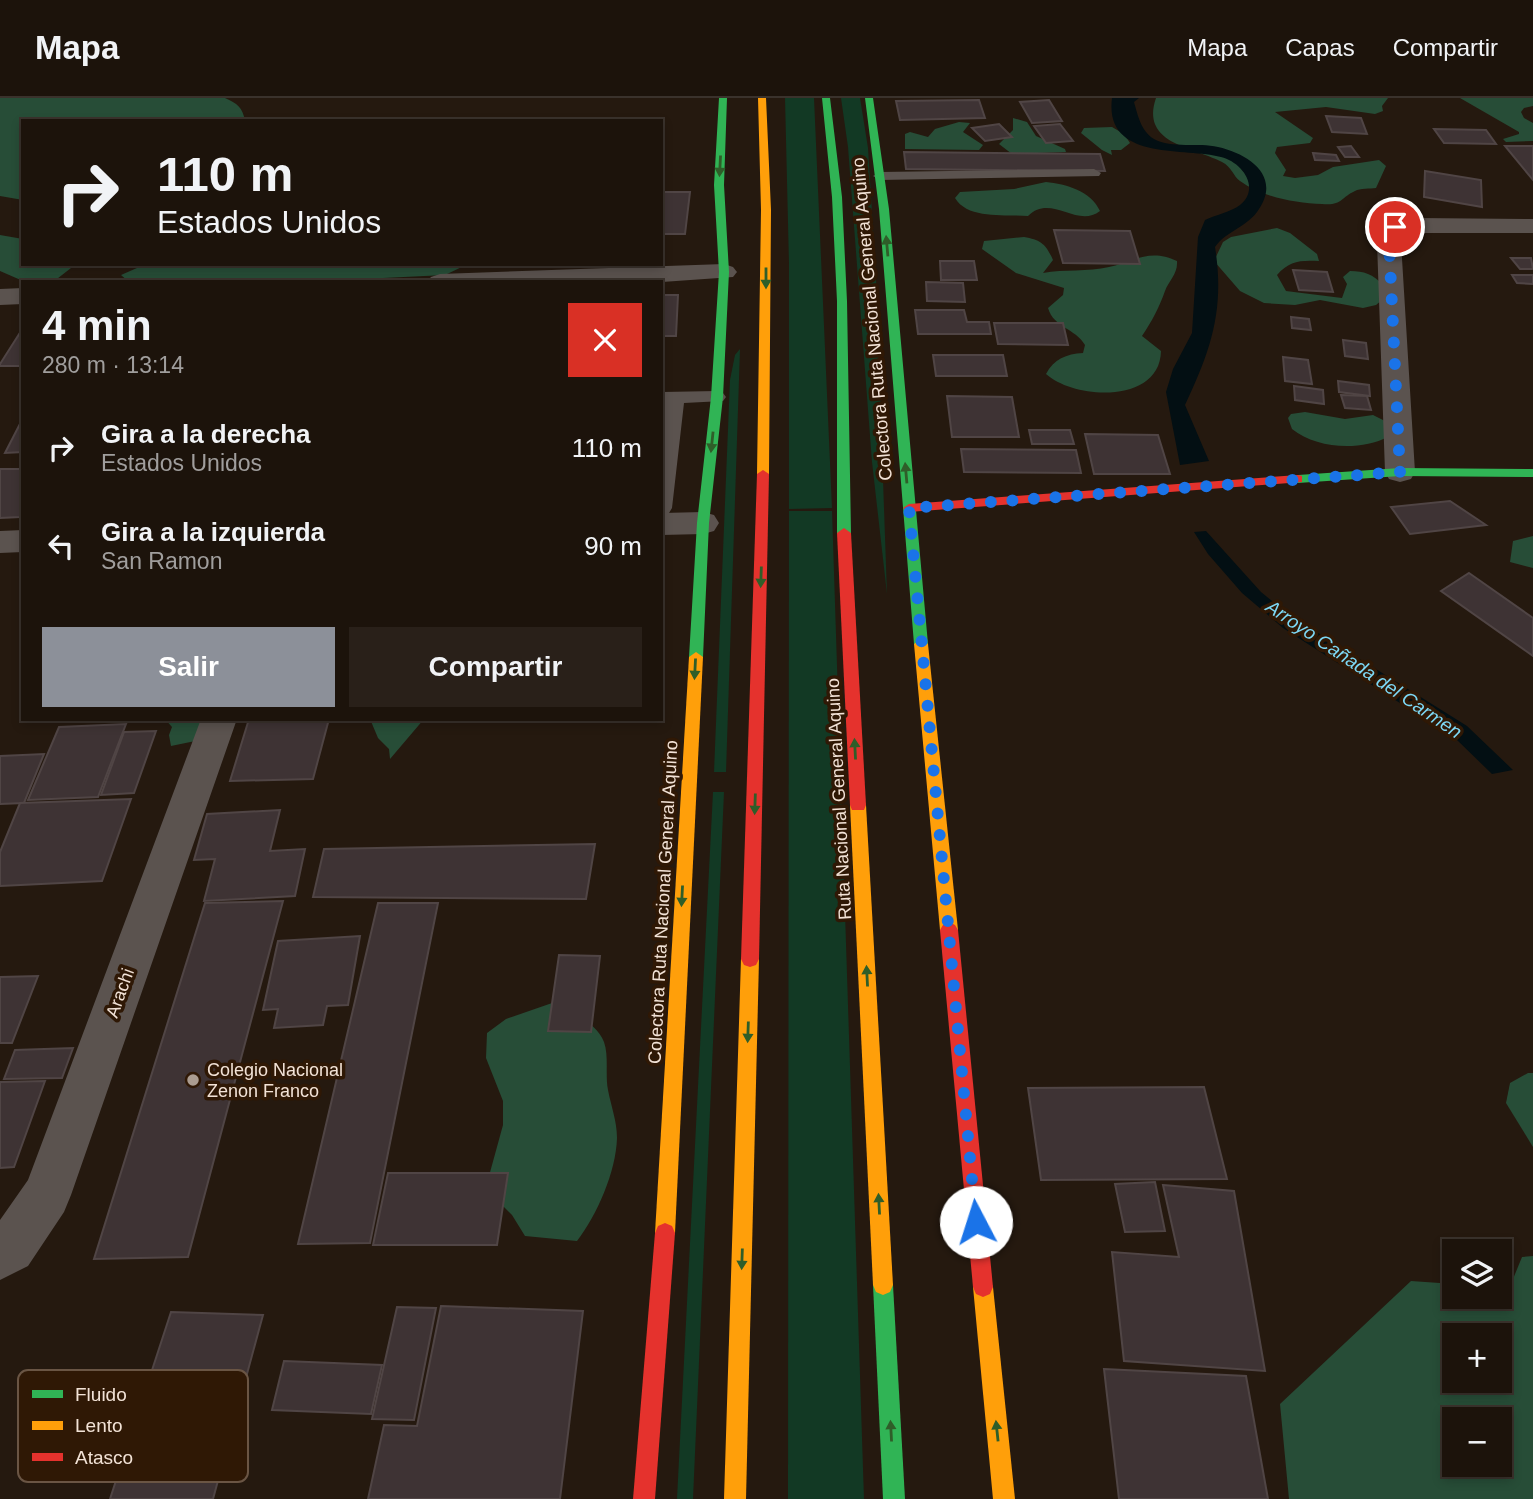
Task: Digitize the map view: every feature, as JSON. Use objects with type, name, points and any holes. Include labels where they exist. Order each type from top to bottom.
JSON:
[{"type":"main road","points":[[723,98],[719,185],[732,280]]},
{"type":"main road","points":[[735,1499],[764,495],[766,210],[762,98]]},
{"type":"main road","name":"Ruta Nacional General Aquino","points":[[826,98],[838,210],[842,301],[843,513],[894,1499]]},
{"type":"main road","name":"Colectora Ruta Nacional General Aquino","points":[[869,98],[880,176],[1003,1499]]},
{"type":"main road","points":[[749,262],[766,210]]},
{"type":"main road","name":"Colectora Ruta Nacional General Aquino","points":[[644,1499],[664,1258],[703,523],[719,352],[732,280]]},
{"type":"main road","points":[[909,508],[1400,472],[1533,472]]},
{"type":"street","points":[[1400,472],[1389,242],[1395,227],[1533,226]]},
{"type":"street","points":[[663,280],[732,280]]},
{"type":"street","points":[[0,297],[21,296]]},
{"type":"street","points":[[663,524],[703,523]]},
{"type":"street","points":[[0,542],[21,541]]},
{"type":"street","name":"Arachi","points":[[0,1255],[10,1248],[47,1195],[218,721]]},
{"type":"lane","points":[[880,176],[1094,173]]},
{"type":"lane","points":[[663,490],[668,398],[716,397]]},
{"type":"green space","points":[[0,98],[225,98],[239,106],[243,113],[244,119],[21,119],[21,200],[0,196]]},
{"type":"green space","points":[[785,98],[814,98],[832,508],[789,509],[789,264]]},
{"type":"green space","points":[[841,98],[860,98],[868,148],[876,278],[887,594],[872,462],[848,147]]},
{"type":"green space","points":[[1156,98],[1388,98],[1382,106],[1383,111],[1375,114],[1326,107],[1275,112],[1313,138],[1310,143],[1277,147],[1275,153],[1286,170],[1283,176],[1295,178],[1318,175],[1333,167],[1379,160],[1386,166],[1376,188],[1357,190],[1333,204],[1301,202],[1268,195],[1240,181],[1222,162],[1172,142],[1162,135],[1155,125],[1153,113]]},
{"type":"green space","points":[[1460,98],[1533,98],[1533,106],[1524,108],[1521,112],[1524,118],[1533,123],[1533,141],[1506,142],[1503,139],[1519,132]]},
{"type":"green space","points":[[1013,118],[1027,122],[1036,136],[1065,149],[1066,152],[1012,154],[999,144],[1013,130]]},
{"type":"green space","points":[[959,122],[970,123],[963,132],[983,145],[979,150],[905,149],[905,134],[910,132],[928,137],[935,129]]},
{"type":"green space","points":[[1112,127],[1124,134],[1130,143],[1121,150],[1111,150],[1112,155],[1081,133],[1084,128]]},
{"type":"green space","points":[[1046,182],[1070,187],[1084,194],[1091,198],[1100,211],[1082,216],[1046,208],[1028,216],[988,214],[969,210],[955,198],[960,192],[1014,189]]},
{"type":"green space","points":[[1277,228],[1290,233],[1317,254],[1319,261],[1295,262],[1281,270],[1277,275],[1286,291],[1342,298],[1347,284],[1343,277],[1350,271],[1355,271],[1372,276],[1383,285],[1382,300],[1376,305],[1363,308],[1320,300],[1295,305],[1264,303],[1240,291],[1214,261],[1223,242],[1231,237]]},
{"type":"green space","points":[[0,235],[21,239],[21,266],[71,268],[56,280],[21,280],[0,271]]},
{"type":"green space","points":[[1024,237],[1045,246],[1053,260],[1043,273],[1101,269],[1150,256],[1167,257],[1177,261],[1175,273],[1142,336],[1161,351],[1157,368],[1147,381],[1114,392],[1095,392],[1059,383],[1046,374],[1061,358],[1083,353],[1085,345],[1055,320],[1048,308],[1063,295],[1064,288],[1016,273],[982,249],[984,241]]},
{"type":"green space","points":[[141,266],[464,266],[445,275],[380,280],[127,280],[121,275]]},
{"type":"green space","points":[[740,349],[726,772],[714,772],[730,380],[735,355]]},
{"type":"green space","points":[[1305,412],[1345,419],[1373,415],[1387,422],[1388,437],[1352,446],[1314,441],[1292,429],[1288,418],[1291,414]]},
{"type":"green space","points":[[789,511],[832,511],[864,1499],[788,1499]]},
{"type":"green space","points":[[1533,536],[1533,568],[1510,562],[1513,541]]},
{"type":"green space","points":[[167,721],[214,721],[205,739],[171,746],[169,735],[172,727]]},
{"type":"green space","points":[[371,721],[422,721],[390,759],[389,749],[378,738]]},
{"type":"green space","points":[[713,792],[724,792],[693,1499],[677,1499]]},
{"type":"green space","points":[[555,1002],[589,1023],[604,1042],[607,1084],[617,1132],[616,1151],[609,1179],[592,1219],[577,1241],[525,1236],[512,1215],[497,1200],[489,1176],[503,1125],[503,1101],[486,1058],[487,1033],[506,1019]]},
{"type":"green space","points":[[1533,1073],[1533,1147],[1506,1103],[1510,1083]]},
{"type":"green space","points":[[1533,1256],[1533,1499],[1289,1499],[1280,1404],[1411,1281],[1442,1283],[1442,1309],[1512,1309],[1513,1279],[1522,1257]]},
{"type":"water","points":[[1112,98],[1139,98],[1134,102],[1139,118],[1146,132],[1154,139],[1169,144],[1230,150],[1250,161],[1264,177],[1265,197],[1259,209],[1215,247],[1218,269],[1217,310],[1209,347],[1185,405],[1209,461],[1180,465],[1166,392],[1173,369],[1192,333],[1198,237],[1205,220],[1240,205],[1249,191],[1249,184],[1236,164],[1221,157],[1150,148],[1133,142],[1120,133],[1113,118]]},
{"type":"water","name":"Arroyo Cañada del Carmen","points":[[1206,531],[1261,592],[1288,614],[1467,726],[1513,770],[1492,774],[1456,739],[1283,628],[1242,593],[1208,554],[1194,532]]},
{"type":"building","points":[[979,100],[985,118],[900,120],[896,101]]},
{"type":"building","points":[[1049,100],[1062,121],[1032,123],[1020,102]]},
{"type":"building","points":[[1326,116],[1361,118],[1367,134],[1332,132]]},
{"type":"building","points":[[999,124],[1012,137],[985,141],[972,128]]},
{"type":"building","points":[[1060,124],[1073,141],[1046,143],[1034,126]]},
{"type":"building","points":[[1434,129],[1486,130],[1496,144],[1444,143]]},
{"type":"building","points":[[1351,146],[1359,157],[1345,157],[1338,147]]},
{"type":"building","points":[[1505,146],[1533,146],[1533,180]]},
{"type":"building","points":[[904,152],[1100,154],[1105,171],[906,169]]},
{"type":"building","points":[[1313,153],[1336,155],[1339,161],[1315,160]]},
{"type":"building","points":[[1425,171],[1481,180],[1482,207],[1424,197]]},
{"type":"building","points":[[663,192],[690,192],[685,234],[663,234]]},
{"type":"building","points":[[1054,230],[1130,231],[1140,264],[1063,263]]},
{"type":"building","points":[[1511,258],[1531,258],[1533,269],[1520,269]]},
{"type":"building","points":[[940,261],[974,261],[977,280],[941,280]]},
{"type":"building","points":[[1293,270],[1327,272],[1333,292],[1299,290]]},
{"type":"building","points":[[1512,275],[1533,275],[1533,284],[1517,283]]},
{"type":"building","points":[[926,282],[963,283],[965,302],[927,301]]},
{"type":"building","points":[[663,295],[678,295],[676,336],[663,336]]},
{"type":"building","points":[[915,310],[964,310],[967,322],[989,322],[991,334],[918,334]]},
{"type":"building","points":[[1291,317],[1309,319],[1311,330],[1292,328]]},
{"type":"building","points":[[994,323],[1063,323],[1068,345],[998,344]]},
{"type":"building","points":[[21,331],[21,366],[0,364]]},
{"type":"building","points":[[1343,340],[1366,343],[1368,359],[1345,356]]},
{"type":"building","points":[[933,355],[1003,355],[1007,376],[936,376]]},
{"type":"building","points":[[1283,357],[1308,360],[1312,384],[1285,381]]},
{"type":"building","points":[[1338,381],[1369,385],[1370,396],[1339,392]]},
{"type":"building","points":[[1294,386],[1323,390],[1324,404],[1295,400]]},
{"type":"building","points":[[1341,395],[1367,396],[1371,410],[1345,408]]},
{"type":"building","points":[[947,396],[1012,397],[1019,437],[952,437]]},
{"type":"building","points":[[21,422],[21,452],[5,453]]},
{"type":"building","points":[[1029,430],[1070,430],[1074,444],[1032,444]]},
{"type":"building","points":[[1085,434],[1158,435],[1170,474],[1094,474]]},
{"type":"building","points":[[961,449],[1076,450],[1081,473],[964,472]]},
{"type":"building","points":[[0,469],[21,469],[21,515],[0,518]]},
{"type":"building","points":[[1450,501],[1486,525],[1410,534],[1391,507]]},
{"type":"building","points":[[1469,573],[1533,618],[1533,656],[1441,591]]},
{"type":"building","points":[[248,721],[328,721],[313,779],[230,781]]},
{"type":"building","points":[[126,724],[98,797],[28,800],[59,727]]},
{"type":"building","points":[[156,731],[134,793],[101,795],[124,732]]},
{"type":"building","points":[[44,754],[24,803],[0,804],[0,756]]},
{"type":"building","points":[[131,799],[102,881],[0,886],[0,852],[20,803]]},
{"type":"building","points":[[280,810],[270,851],[305,849],[295,896],[204,901],[215,859],[194,860],[207,814]]},
{"type":"building","points":[[595,844],[586,899],[313,897],[324,849]]},
{"type":"building","name":"Colegio Nacional Zenon Franco","points":[[283,901],[188,1257],[94,1259],[205,903]]},
{"type":"building","name":"Colegio Nacional Zenon Franco","points":[[378,903],[438,903],[370,1243],[298,1244]]},
{"type":"building","name":"Colegio Nacional Zenon Franco","points":[[360,936],[348,1005],[327,1006],[323,1025],[274,1028],[278,1009],[263,1010],[278,941]]},
{"type":"building","points":[[559,955],[600,956],[591,1032],[548,1031]]},
{"type":"building","points":[[38,976],[12,1043],[0,1043],[0,977]]},
{"type":"building","points":[[73,1048],[62,1078],[4,1079],[15,1050]]},
{"type":"building","points":[[45,1081],[14,1167],[0,1168],[0,1082]]},
{"type":"building","points":[[1204,1087],[1227,1179],[1041,1180],[1028,1088]]},
{"type":"building","points":[[388,1173],[508,1173],[497,1245],[373,1245]]},
{"type":"building","points":[[1155,1182],[1165,1231],[1125,1232],[1115,1184]]},
{"type":"building","points":[[1163,1185],[1234,1191],[1265,1371],[1124,1361],[1112,1252],[1179,1257]]},
{"type":"building","points":[[441,1306],[583,1311],[560,1499],[368,1499],[384,1425],[417,1426]]},
{"type":"building","points":[[397,1307],[436,1308],[414,1420],[372,1419]]},
{"type":"building","points":[[171,1312],[263,1315],[248,1370],[152,1370]]},
{"type":"building","points":[[284,1361],[382,1365],[371,1414],[272,1410]]},
{"type":"building","points":[[1104,1369],[1246,1376],[1268,1499],[1119,1499]]},
{"type":"building","points":[[116,1482],[218,1482],[213,1499],[110,1499]]},
{"type":"traffic: fast","points":[[696,657],[703,523],[717,397],[724,272],[719,185],[723,98]]},
{"type":"traffic: fast","points":[[826,98],[837,197],[842,301],[844,533]]},
{"type":"traffic: fast","points":[[869,98],[884,209],[921,644]]},
{"type":"traffic: fast","points":[[1298,479],[1400,472],[1533,473]]},
{"type":"traffic: fast","points":[[883,1285],[894,1499]]},
{"type":"traffic: slow","points":[[762,98],[766,210],[763,474]]},
{"type":"traffic: slow","points":[[921,644],[949,930]]},
{"type":"traffic: slow","points":[[665,1233],[696,657]]},
{"type":"traffic: slow","points":[[858,805],[883,1285]]},
{"type":"traffic: slow","points":[[735,1499],[750,959]]},
{"type":"traffic: slow","points":[[983,1287],[1004,1499]]},
{"type":"traffic: jam","points":[[750,959],[763,474]]},
{"type":"traffic: jam","points":[[909,508],[1298,479]]},
{"type":"traffic: jam","points":[[844,533],[858,805]]},
{"type":"traffic: jam","points":[[949,930],[983,1287]]},
{"type":"traffic: jam","points":[[644,1499],[665,1233]]},
{"type":"place","name":"Colegio Nacional Zenon Franco","points":[[193,1080]]},
{"type":"route","points":[[976,1222],[909,508],[1400,472],[1389,242],[1395,227]]}]
